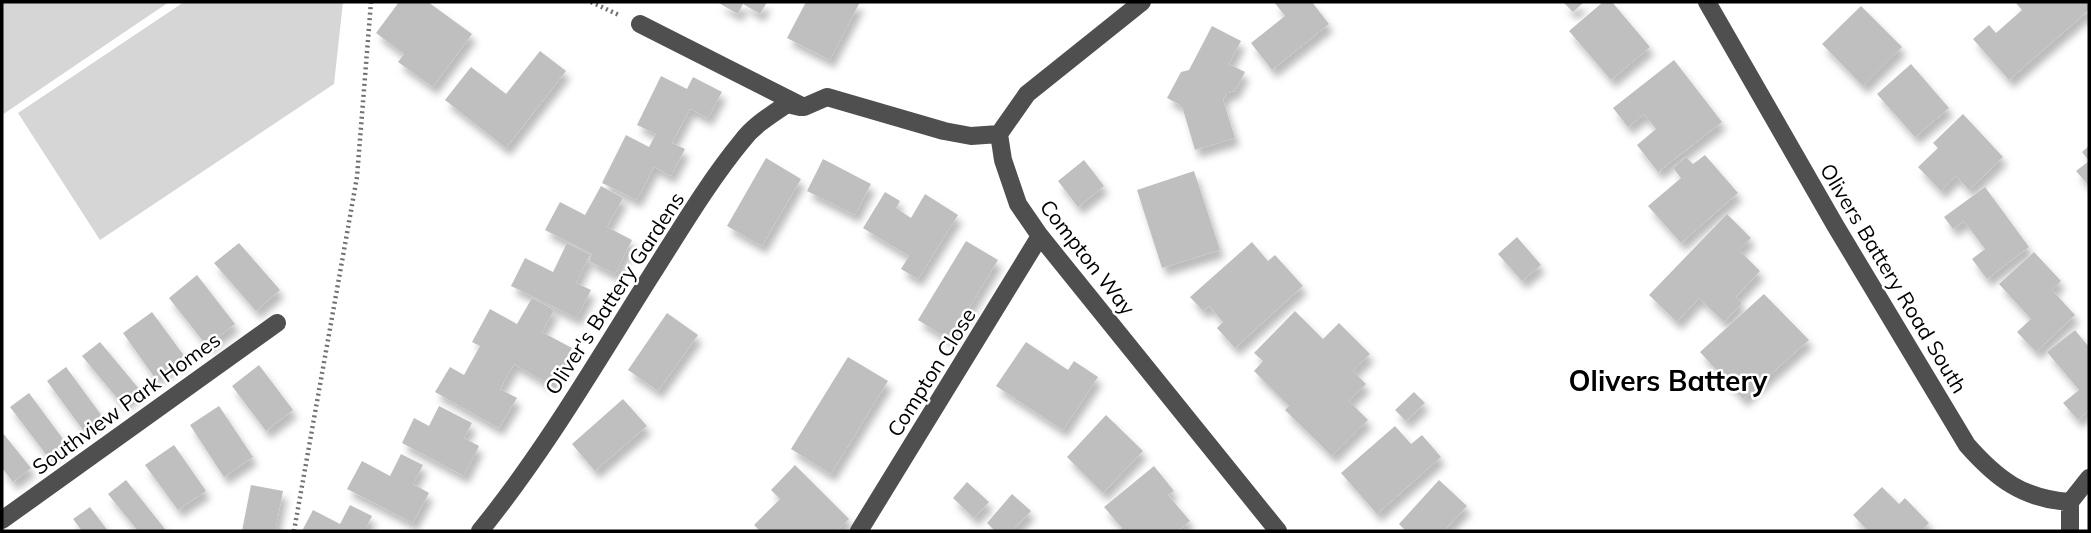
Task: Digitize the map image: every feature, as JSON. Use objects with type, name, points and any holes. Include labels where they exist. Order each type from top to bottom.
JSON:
[{"type":"street","points":[[640,24],[804,107],[827,97],[944,131],[971,136],[999,134],[1027,93],[1142,2]]},
{"type":"street","name":"Olivers Battery Road South","points":[[1708,2],[1835,225],[1967,445],[1991,472],[2014,487],[2049,501],[2070,502]]},
{"type":"street","name":"Oliver's Battery Gardens","points":[[480,531],[508,498],[679,231],[743,140],[764,119],[787,104],[804,107]]},
{"type":"street","name":"Compton Way","points":[[999,134],[1003,160],[1018,204],[1278,531]]},
{"type":"street","name":"Compton Close","points":[[859,531],[1041,236]]},
{"type":"street","name":"Southview Park Homes","points":[[2,520],[277,323]]},
{"type":"street","points":[[2070,531],[2070,502],[2089,478]]},
{"type":"path","points":[[294,531],[357,177],[371,2]]},
{"type":"shaded area","points":[[2,2],[169,2],[2,115]]},
{"type":"shaded area","points":[[184,2],[343,2],[334,84],[100,240],[18,113]]},
{"type":"building","points":[[399,2],[428,2],[472,34],[433,87],[398,62],[404,54],[376,33]]},
{"type":"building","points":[[717,2],[767,2],[760,14],[743,4],[738,14]]},
{"type":"building","points":[[806,2],[860,2],[830,60],[787,38]]},
{"type":"building","points":[[1274,2],[1312,2],[1329,24],[1272,70],[1251,43],[1285,16]]},
{"type":"building","points":[[1563,2],[1584,2],[1573,12]]},
{"type":"building","points":[[1603,2],[1612,2],[1650,47],[1611,80],[1569,31]]},
{"type":"building","points":[[2015,2],[2089,2],[2089,10],[2009,80],[1973,39],[1989,25],[1996,33],[2022,10]]},
{"type":"building","points":[[1861,6],[1902,47],[1863,86],[1822,44]]},
{"type":"building","points":[[1212,26],[1241,41],[1229,64],[1245,72],[1235,91],[1227,93],[1223,100],[1235,138],[1195,150],[1182,106],[1167,98],[1181,72],[1189,70]]},
{"type":"building","points":[[540,51],[566,71],[506,148],[445,100],[471,67],[506,94]]},
{"type":"building","points":[[1674,60],[1722,122],[1658,172],[1637,145],[1656,129],[1644,114],[1628,127],[1613,108]]},
{"type":"building","points":[[1911,64],[1949,108],[1915,137],[1877,94]]},
{"type":"building","points":[[661,76],[687,89],[693,77],[722,92],[708,118],[690,109],[672,143],[685,149],[671,176],[654,167],[637,200],[602,183],[626,135],[649,147],[656,134],[637,125]]},
{"type":"building","points":[[1963,114],[2003,157],[1969,190],[1956,176],[1941,191],[1918,167],[1938,148],[1933,143]]},
{"type":"building","points":[[2089,146],[2089,161],[2082,152]]},
{"type":"building","points":[[1705,155],[1738,193],[1681,243],[1648,206],[1681,178],[1673,168],[1686,157],[1693,164]]},
{"type":"building","points":[[766,158],[801,179],[762,246],[727,226]]},
{"type":"building","points":[[823,159],[871,184],[855,215],[807,191]]},
{"type":"building","points":[[1084,160],[1104,186],[1078,207],[1058,181]]},
{"type":"building","points":[[2089,161],[2089,186],[2076,171]]},
{"type":"building","points":[[1194,171],[1220,250],[1162,268],[1137,190]]},
{"type":"building","points":[[601,186],[623,198],[607,227],[632,240],[615,274],[589,261],[592,254],[545,230],[560,202],[585,215]]},
{"type":"building","points":[[1985,187],[2029,247],[1987,279],[1972,259],[1985,249],[1964,221],[1953,229],[1944,217]]},
{"type":"building","points":[[885,192],[900,201],[896,208],[911,218],[925,194],[958,215],[918,279],[901,269],[909,256],[863,228]]},
{"type":"building","points":[[1727,214],[1751,238],[1739,250],[1760,271],[1736,297],[1742,303],[1724,322],[1699,298],[1677,322],[1649,295]]},
{"type":"building","points":[[1517,237],[1541,265],[1522,281],[1498,254]]},
{"type":"building","points":[[966,241],[998,260],[950,340],[918,320]]},
{"type":"building","points":[[1252,242],[1268,261],[1275,255],[1303,286],[1235,348],[1217,328],[1223,322],[1209,306],[1203,311],[1190,297]]},
{"type":"building","points":[[239,243],[280,290],[256,311],[214,263]]},
{"type":"building","points":[[567,243],[590,255],[576,283],[591,290],[577,318],[511,286],[525,258],[553,272]]},
{"type":"building","points":[[2034,252],[2061,281],[2052,290],[2075,315],[2036,352],[2017,332],[2031,319],[1999,284]]},
{"type":"building","points":[[197,275],[235,324],[207,346],[169,298]]},
{"type":"building","points":[[1764,294],[1809,340],[1743,399],[1700,352]]},
{"type":"building","points":[[532,298],[554,310],[542,332],[572,348],[551,385],[514,364],[500,389],[517,398],[499,428],[435,392],[450,367],[464,375],[480,346],[472,342],[490,309],[517,324]]},
{"type":"building","points":[[1295,311],[1323,339],[1339,323],[1370,354],[1353,371],[1366,384],[1349,401],[1368,420],[1332,456],[1285,410],[1289,406],[1254,371],[1263,361],[1254,353]]},
{"type":"building","points":[[152,312],[185,357],[155,378],[123,333]]},
{"type":"building","points":[[667,313],[698,335],[658,391],[628,370]]},
{"type":"building","points":[[2075,330],[2089,347],[2089,410],[2078,420],[2063,403],[2079,390],[2047,352]]},
{"type":"building","points":[[100,342],[140,390],[122,404],[82,356]]},
{"type":"building","points":[[1026,342],[1068,370],[1074,361],[1098,377],[1063,430],[996,386]]},
{"type":"building","points":[[848,357],[888,381],[831,474],[791,449]]},
{"type":"building","points":[[259,365],[293,410],[266,431],[232,386]]},
{"type":"building","points":[[66,367],[102,416],[83,430],[47,381]]},
{"type":"building","points":[[1414,392],[1425,403],[1406,421],[1395,410]]},
{"type":"building","points":[[29,393],[66,443],[48,457],[10,407]]},
{"type":"building","points":[[623,399],[647,426],[595,471],[572,444]]},
{"type":"building","points":[[219,406],[253,457],[224,477],[190,425]]},
{"type":"building","points":[[439,406],[472,423],[464,438],[479,446],[464,476],[402,443],[414,418],[429,426]]},
{"type":"building","points":[[1106,415],[1143,451],[1103,493],[1067,457]]},
{"type":"building","points":[[1395,426],[1411,444],[1422,435],[1441,457],[1377,514],[1341,473]]},
{"type":"building","points":[[2,432],[31,468],[13,482],[2,468]]},
{"type":"building","points":[[174,445],[206,491],[178,510],[145,465]]},
{"type":"building","points":[[401,454],[423,465],[413,484],[429,493],[413,523],[347,489],[362,461],[390,476]]},
{"type":"building","points":[[795,465],[849,519],[837,531],[760,531],[754,525],[780,499],[771,490]]},
{"type":"building","points":[[1154,466],[1174,491],[1168,495],[1190,521],[1178,531],[1117,531],[1122,528],[1104,507]]},
{"type":"building","points":[[126,480],[165,529],[138,531],[108,494]]},
{"type":"building","points":[[1439,480],[1467,506],[1444,531],[1406,531],[1399,524]]},
{"type":"building","points":[[967,482],[989,502],[974,518],[953,498]]},
{"type":"building","points":[[251,485],[283,491],[275,531],[242,531]]},
{"type":"building","points":[[1882,487],[1899,504],[1905,498],[1929,523],[1921,531],[1868,531],[1853,515]]},
{"type":"building","points":[[1012,494],[1031,511],[1012,531],[995,531],[987,523]]},
{"type":"building","points":[[350,505],[372,516],[364,531],[302,531],[313,510],[340,524]]},
{"type":"building","points":[[90,507],[108,531],[82,531],[73,519]]},
{"type":"district","name":"Olivers Battery","points":[[1668,380]]}]
